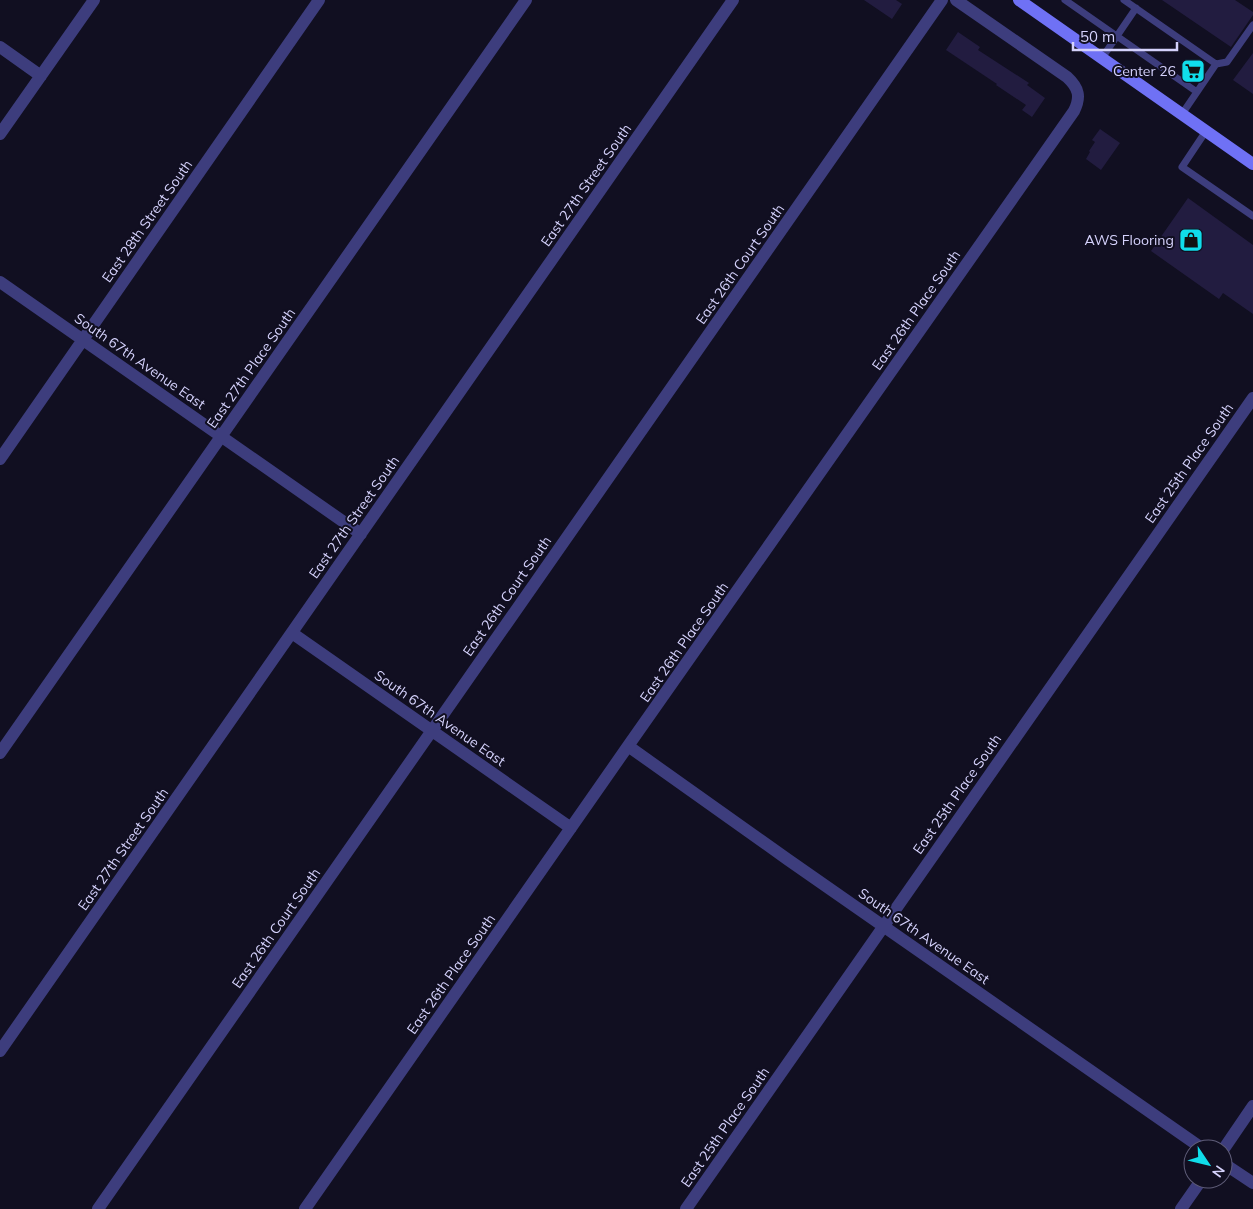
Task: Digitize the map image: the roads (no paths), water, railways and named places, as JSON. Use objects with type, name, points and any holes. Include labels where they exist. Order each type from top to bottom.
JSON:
[{"type":"main road","points":[[1019,0],[1253,164]]},
{"type":"street","points":[[0,134],[94,0]]},
{"type":"street","name":"East 28th Street South","points":[[0,459],[319,0]]},
{"type":"street","name":"East 27th Place South","points":[[0,753],[526,0]]},
{"type":"street","name":"East 27th Street South","points":[[0,1051],[734,0]]},
{"type":"street","name":"East 26th Court South","points":[[98,1209],[942,0]]},
{"type":"street","name":"East 26th Place South","points":[[306,1209],[628,746],[1074,111],[1078,103],[1077,89],[1068,77],[956,0]]},
{"type":"street","points":[[0,47],[41,76]]},
{"type":"street","name":"South 67th Avenue East","points":[[0,282],[361,534]]},
{"type":"street","name":"East 25th Place South","points":[[686,1209],[1253,398]]},
{"type":"street","name":"South 67th Avenue East","points":[[292,633],[571,828]]},
{"type":"street","name":"South 67th Avenue East","points":[[628,746],[1189,1139]]},
{"type":"street","points":[[1230,1139],[1253,1106]]},
{"type":"street","points":[[1233,1170],[1253,1183]]},
{"type":"street","points":[[1181,1209],[1195,1189]]},
{"type":"lane","points":[[1065,0],[1197,92]]},
{"type":"lane","points":[[1124,0],[1216,64]]},
{"type":"lane","points":[[1102,58],[1136,8]]},
{"type":"lane","points":[[1182,114],[1216,64],[1226,62],[1253,25]]},
{"type":"lane","points":[[1206,131],[1182,167],[1253,216]]},
{"type":"place","name":"Center 26","points":[[1193,71]]},
{"type":"place","name":"AWS Flooring","points":[[1191,240]]}]
